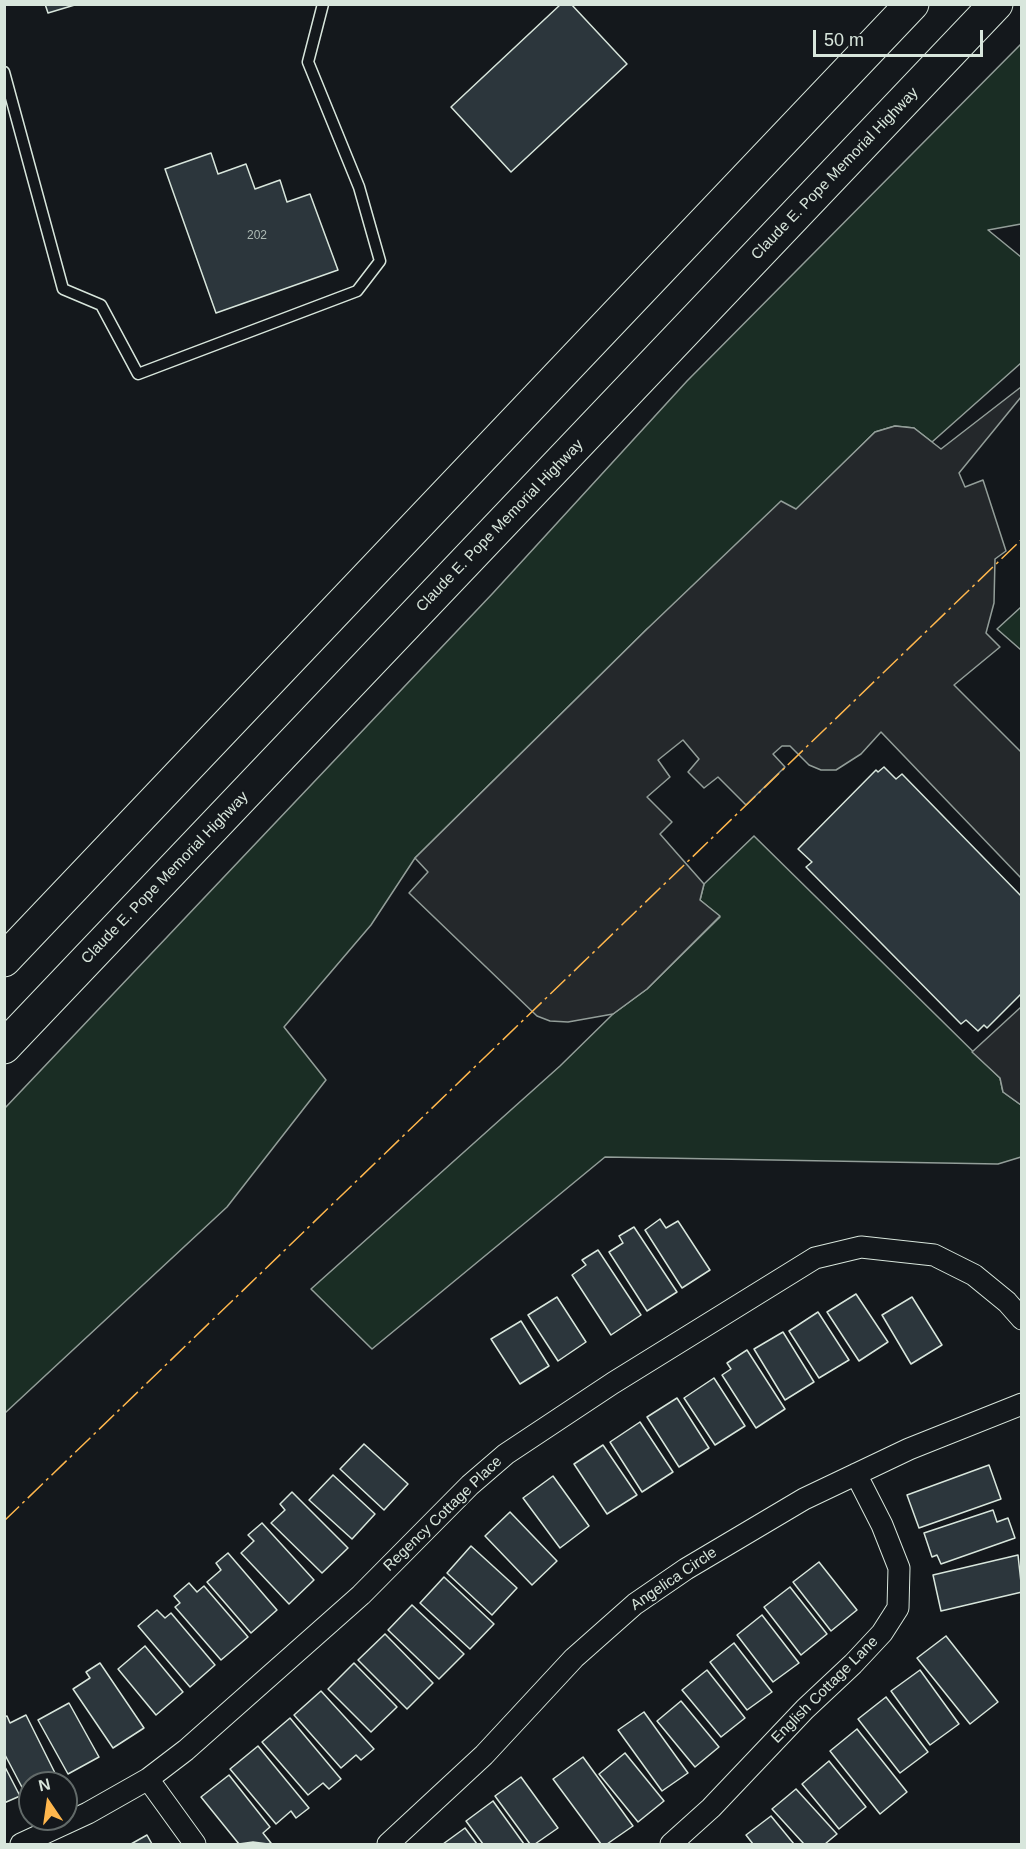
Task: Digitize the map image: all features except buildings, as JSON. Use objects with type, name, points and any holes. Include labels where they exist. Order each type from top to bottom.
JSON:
[{"type":"highway","points":[[4,960],[912,4]]},
{"type":"highway","name":"Claude E. Pope Memorial Highway","points":[[4,1047],[996,4]]},
{"type":"street","name":"Regency Cottage Place","points":[[21,1845],[88,1813],[148,1779],[186,1750],[331,1622],[470,1485],[506,1454],[613,1383],[815,1258],[861,1247],[934,1255],[974,1275],[1007,1302],[1022,1319]]},
{"type":"street","name":"Angelica Circle","points":[[388,1845],[484,1755],[574,1658],[634,1604],[763,1522],[856,1474],[942,1434],[1022,1404]]},
{"type":"street","name":"English Cottage Lane","points":[[671,1845],[711,1808],[805,1709],[860,1656],[882,1633],[898,1608],[899,1568],[882,1525],[856,1474]]},
{"type":"street","points":[[148,1779],[195,1845]]},
{"type":"lane","points":[[4,72],[63,289],[101,305],[138,374],[357,291],[380,261],[359,187],[308,62],[323,4]]},
{"type":"green space","points":[[1021,44],[1021,224],[988,230],[1021,257],[1021,363],[932,442],[914,428],[895,426],[875,432],[796,510],[647,629],[415,858],[371,925],[284,1027],[326,1080],[227,1207],[5,1413],[5,1108],[493,593],[687,381]]},
{"type":"green space","points":[[1021,607],[1021,650],[997,629]]},
{"type":"green space","points":[[754,836],[1000,1078],[1003,1092],[1021,1105],[1021,1157],[998,1164],[605,1157],[372,1349],[311,1289],[560,1066],[613,1014],[647,989],[720,917],[700,900],[704,884]]},
{"type":"shaded area","points":[[1021,387],[1021,397],[959,473],[965,487],[983,480],[1006,551],[995,559],[994,603],[986,633],[1000,647],[954,685],[1021,752],[1021,878],[881,732],[861,754],[836,770],[821,770],[809,765],[790,746],[782,746],[773,754],[785,767],[746,805],[718,777],[704,788],[688,772],[699,759],[683,740],[658,760],[670,777],[647,797],[672,822],[660,834],[704,884],[700,900],[720,916],[647,989],[613,1014],[568,1022],[550,1021],[537,1016],[409,893],[428,872],[415,858],[647,629],[781,501],[796,509],[875,432],[895,426],[914,428],[941,449]]},
{"type":"shaded area","points":[[1021,1007],[1021,1105],[1003,1092],[1000,1078],[972,1052]]},
{"type":"power","points":[[4,1521],[1022,539]]}]
